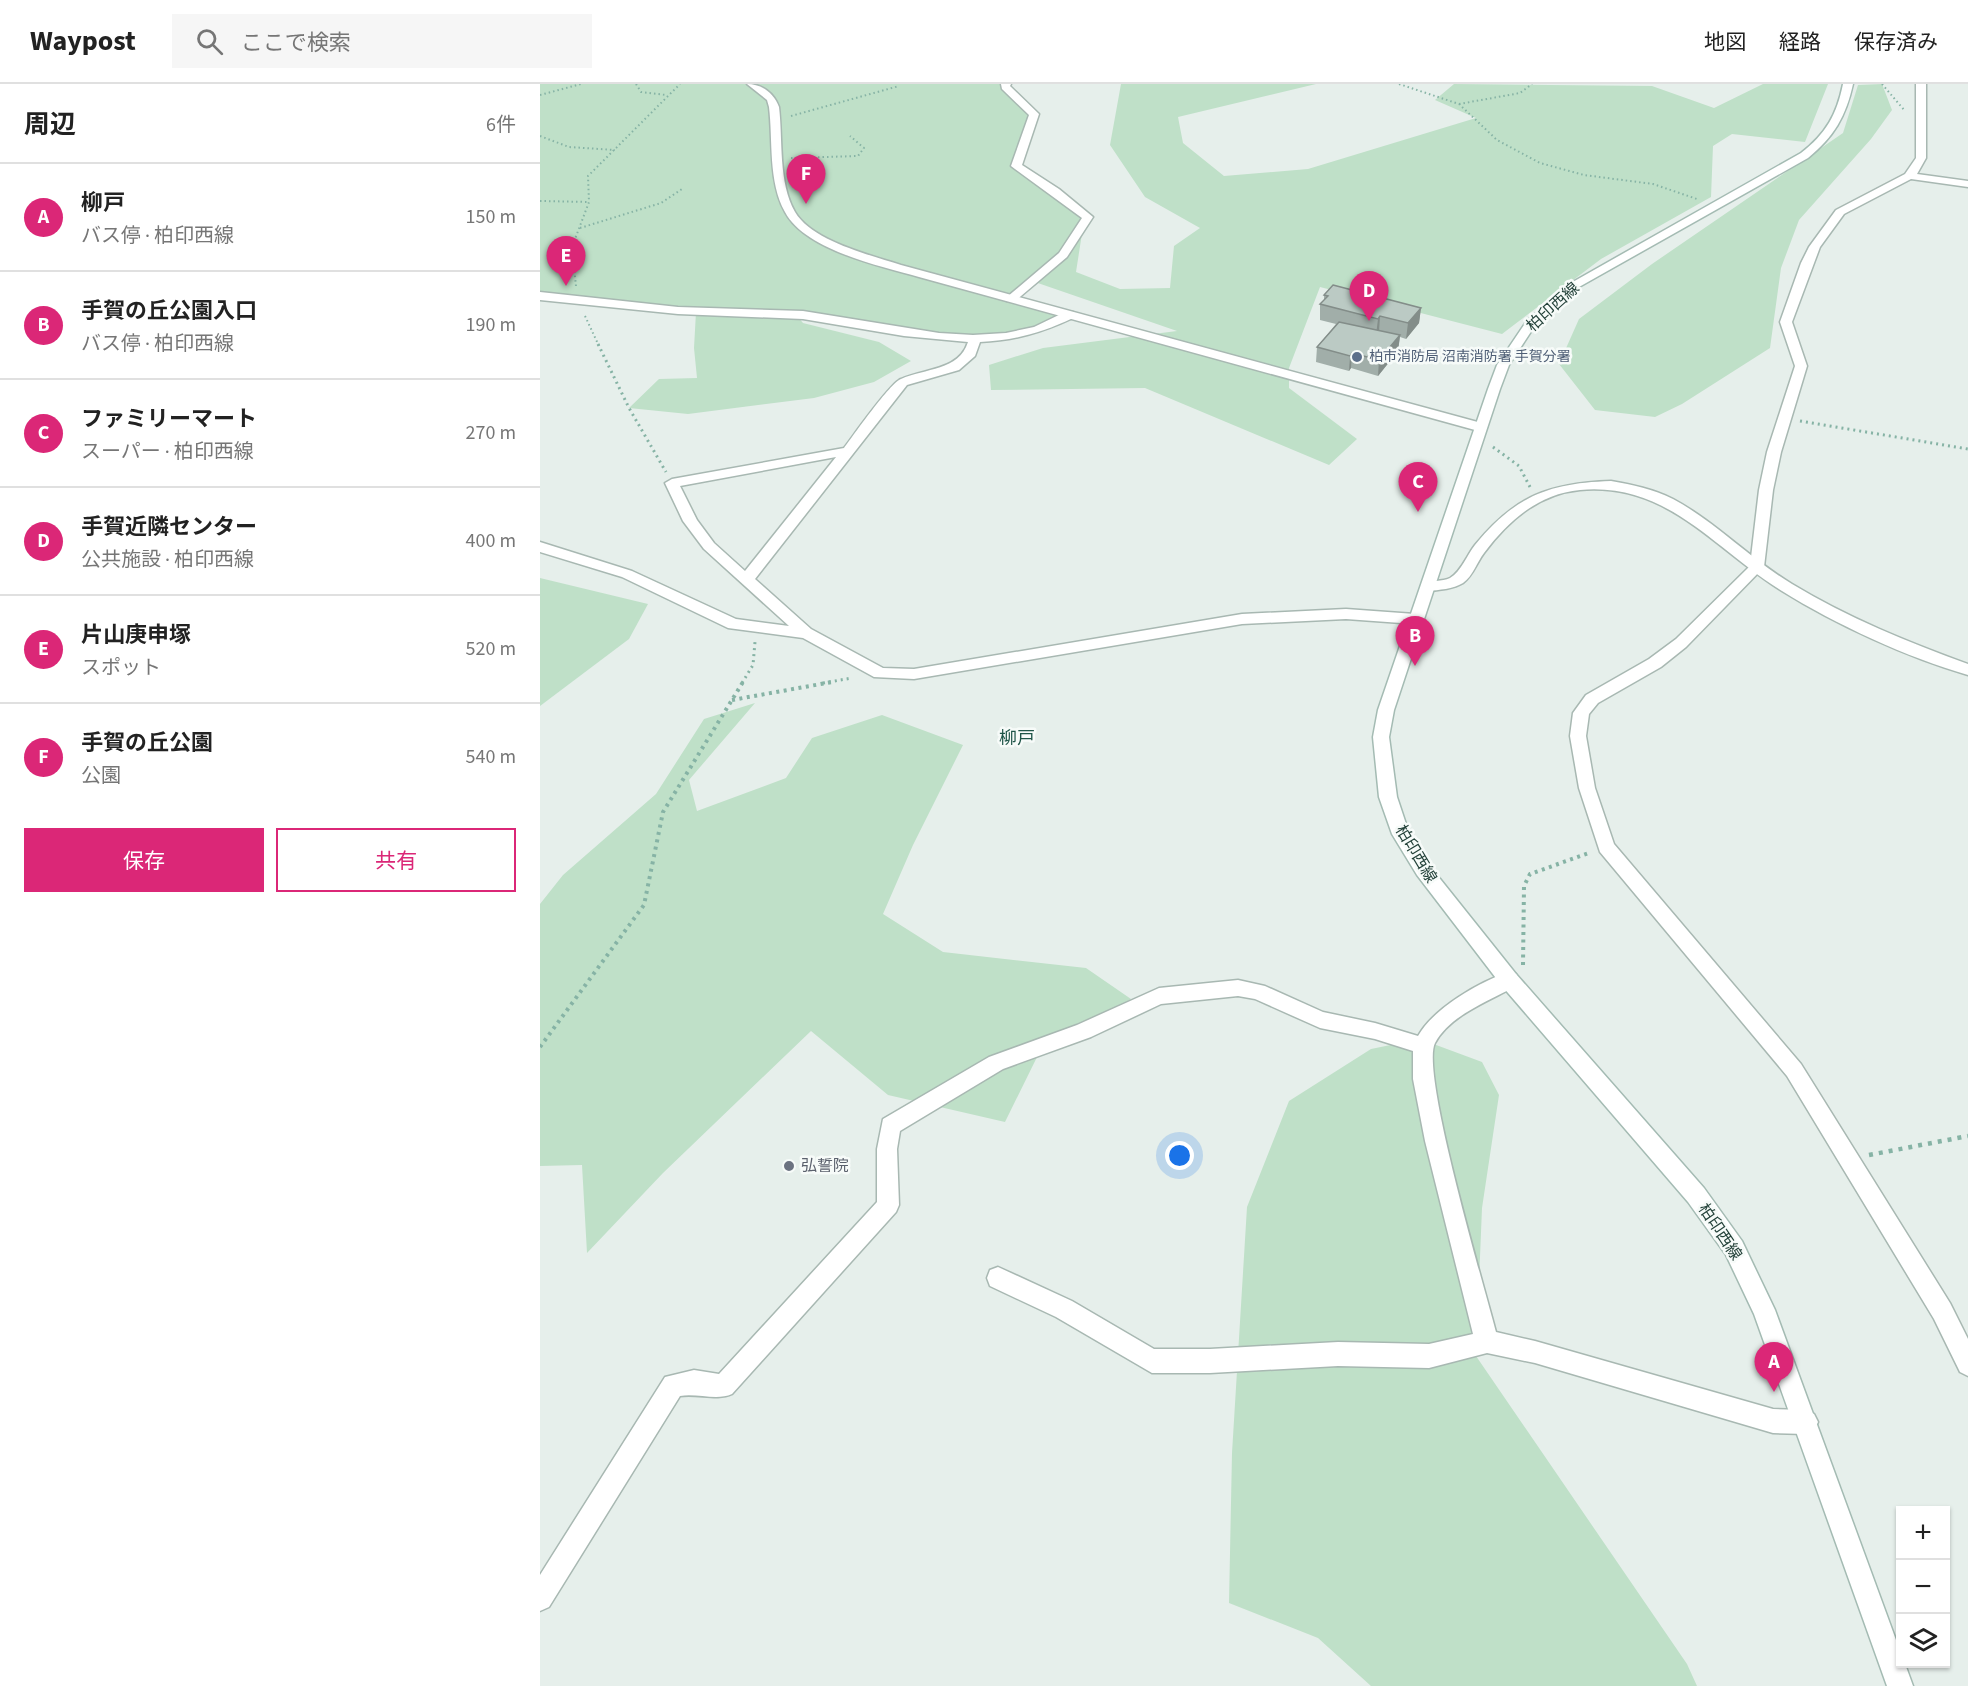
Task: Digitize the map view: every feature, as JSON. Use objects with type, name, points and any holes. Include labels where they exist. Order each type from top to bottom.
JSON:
[{"type":"street","points":[[752,84],[771,99],[776,120],[781,186],[791,215],[824,241],[882,262],[1479,432]]},
{"type":"street","points":[[1006,84],[1005,87],[1034,114],[1016,166],[1088,217],[1064,255],[1011,299]]},
{"type":"street","name":"柏印西線","points":[[1848,84],[1844,108],[1838,121],[1829,136],[1814,150],[1575,285],[1530,326],[1503,365],[1415,620],[1386,710],[1381,737],[1388,798],[1401,834],[1423,870],[1509,980],[1695,1195],[1734,1248],[1764,1310],[1900,1686]]},
{"type":"street","points":[[1921,84],[1921,158],[1917,167],[1909,176],[1840,212],[1815,247],[1807,263],[1786,322],[1802,366],[1785,418],[1766,490],[1757,567],[1681,643],[1655,663],[1592,699],[1581,713],[1578,736],[1585,778],[1606,847],[1794,1070],[1942,1311],[1968,1364]]},
{"type":"street","points":[[1909,176],[1968,184]]},
{"type":"street","points":[[540,296],[696,312],[803,315],[975,340],[1008,338],[1032,332],[1055,324],[1069,315]]},
{"type":"street","points":[[746,580],[903,382],[955,367],[971,353],[975,340]]},
{"type":"street","points":[[848,451],[672,483],[690,521],[709,546],[746,580],[806,633],[880,673],[914,674],[1242,619],[1346,614],[1415,620]]},
{"type":"street","points":[[1428,586],[1446,585],[1458,580],[1467,571],[1478,552],[1513,513],[1534,498],[1557,491],[1590,486],[1626,488],[1654,496],[1682,508],[1757,567],[1785,586],[1838,615],[1917,651],[1968,670]]},
{"type":"street","points":[[540,547],[627,574],[733,624],[806,633]]},
{"type":"street","points":[[1487,1342],[1436,1141],[1423,1079],[1422,1046],[1427,1035],[1446,1018],[1509,980]]},
{"type":"street","points":[[540,1598],[673,1385],[694,1382],[724,1386],[763,1340],[888,1205],[887,1149],[890,1126],[996,1064],[1084,1031],[1159,996],[1238,988],[1258,992],[1320,1020],[1375,1031],[1422,1046]]},
{"type":"street","points":[[998,1278],[1064,1309],[1152,1361],[1338,1354],[1429,1356],[1487,1342],[1535,1352],[1773,1421],[1806,1422]]},
{"type":"path","points":[[540,95],[581,84]]},
{"type":"path","points":[[636,84],[641,92],[667,95]]},
{"type":"path","points":[[672,483],[629,408],[578,300],[572,247],[589,202],[588,176],[680,84]]},
{"type":"path","points":[[1399,84],[1459,104],[1497,140],[1540,163],[1584,175],[1663,187],[1682,192],[1715,207]]},
{"type":"path","points":[[1459,104],[1520,93],[1532,84]]},
{"type":"path","points":[[1882,84],[1904,111],[1920,123]]},
{"type":"path","points":[[776,120],[899,86]]},
{"type":"path","points":[[540,136],[569,147],[616,150]]},
{"type":"path","points":[[778,158],[858,156],[864,148],[850,136]]},
{"type":"path","points":[[579,228],[661,203],[682,189]]},
{"type":"path","points":[[540,201],[589,202]]},
{"type":"path","points":[[1785,418],[1968,449]]},
{"type":"path","points":[[1479,432],[1519,466],[1526,475],[1534,498]]},
{"type":"path","points":[[540,1047],[644,904],[663,812],[753,665],[756,627]]},
{"type":"path","points":[[732,700],[880,673]]},
{"type":"path","points":[[1524,996],[1523,898],[1524,886],[1530,874],[1606,847]]},
{"type":"path","points":[[1850,1159],[1968,1136]]},
{"type":"green space","points":[[540,84],[1008,84],[1034,114],[1016,166],[1088,217],[1083,227],[1076,272],[1120,289],[1170,288],[1174,246],[1200,228],[1145,197],[1110,145],[1121,84],[1316,84],[1178,117],[1183,143],[1224,176],[1308,169],[1476,118],[1435,100],[1454,84],[1652,86],[1714,108],[1763,84],[1828,84],[1805,142],[1732,134],[1713,146],[1711,197],[1601,259],[1502,334],[1320,287],[1289,368],[1289,388],[1357,439],[1329,465],[1145,388],[991,390],[989,365],[1043,348],[1177,331],[1032,281],[1011,298],[1069,315],[1055,324],[976,340],[797,316],[803,323],[879,342],[911,361],[874,382],[814,398],[688,414],[629,408],[659,379],[697,378],[694,348],[696,312],[540,295]]},
{"type":"green space","points":[[1882,84],[1892,110],[1871,139],[1799,220],[1781,268],[1770,348],[1682,404],[1655,417],[1595,410],[1559,364],[1579,319],[1652,264],[1843,133],[1858,85]]},
{"type":"green space","points":[[540,578],[648,604],[629,639],[540,706]]},
{"type":"green space","points":[[755,703],[689,780],[697,811],[786,778],[812,738],[882,715],[963,745],[913,845],[883,914],[943,952],[1086,968],[1131,999],[1039,1053],[1005,1122],[888,1095],[811,1031],[663,1173],[587,1253],[582,1165],[540,1166],[540,904],[563,875],[656,794],[704,719]]},
{"type":"green space","points":[[1420,1039],[1482,1062],[1499,1095],[1482,1208],[1476,1356],[1687,1664],[1697,1686],[1371,1686],[1318,1638],[1229,1603],[1232,1453],[1247,1207],[1289,1101],[1371,1049]]},
{"type":"building","points":[[1333,285],[1421,308],[1408,323],[1380,316],[1378,319],[1320,304],[1328,296],[1324,295]]},
{"type":"building","points":[[1339,322],[1400,335],[1379,360],[1352,353],[1350,356],[1317,347]]},
{"type":"place","name":"手賀の丘公園","points":[[806,204]]},
{"type":"place","name":"片山庚申塚","points":[[566,286]]},
{"type":"place","name":"手賀近隣センター","points":[[1369,321]]},
{"type":"place","name":"柏市消防局 沼南消防署 手賀分署","points":[[1357,357]]},
{"type":"place","name":"ファミリーマート","points":[[1418,512]]},
{"type":"place","name":"手賀の丘公園入口","points":[[1415,666]]},
{"type":"place","name":"弘誓院","points":[[789,1166]]},
{"type":"place","name":"柳戸","points":[[1774,1392]]},
{"type":"district","name":"柳戸","points":[[1017,738]]}]
